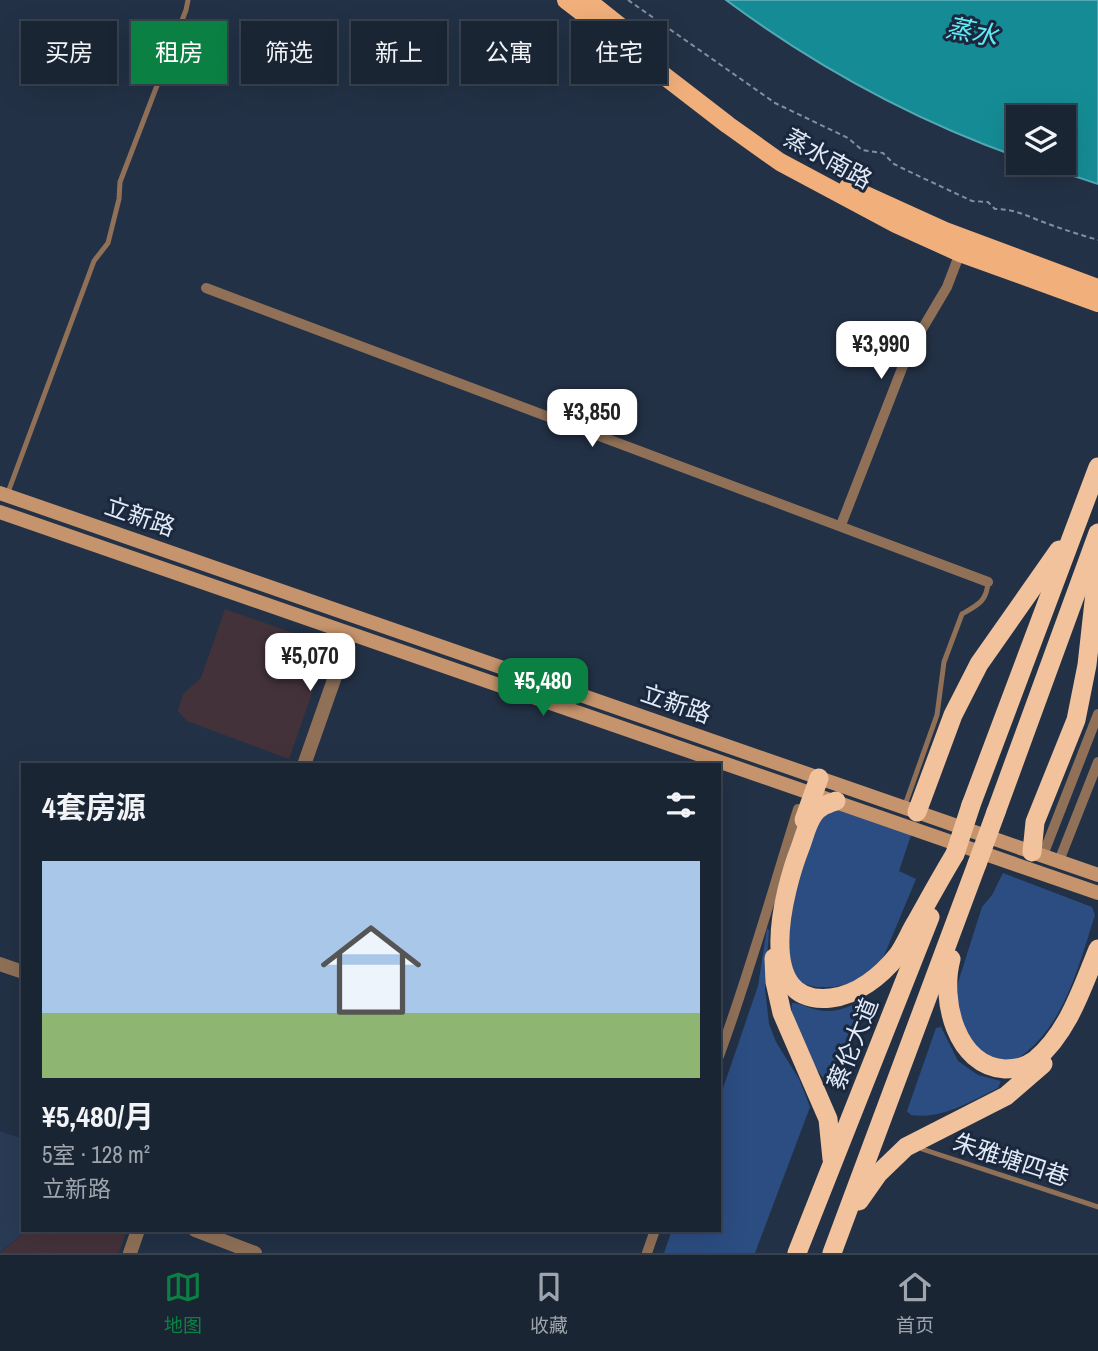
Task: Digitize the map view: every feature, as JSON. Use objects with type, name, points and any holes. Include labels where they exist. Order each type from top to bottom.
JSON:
[{"type":"highway","points":[[836,801],[823,805],[812,816],[792,868],[780,919],[783,967],[796,991],[821,999],[852,993],[869,984],[897,956],[955,854],[1098,467]]},
{"type":"highway","points":[[910,810],[979,664],[1076,527]]},
{"type":"highway","points":[[832,1253],[1098,533]]},
{"type":"highway","points":[[1037,854],[1035,822],[1076,720],[1087,665],[1098,565]]},
{"type":"highway","points":[[812,787],[776,914],[773,945],[775,982],[782,1013],[828,1119],[832,1161]]},
{"type":"highway","name":"蔡伦大道","points":[[797,1253],[955,854]]},
{"type":"highway","points":[[977,864],[948,971],[946,989],[956,1028],[977,1061],[994,1068],[1018,1069],[1035,1060],[1061,1030],[1076,1004],[1098,949]]},
{"type":"highway","points":[[844,1221],[891,1160],[919,1141],[1006,1096],[1043,1065],[1072,1023],[1098,968]]},
{"type":"main road","name":"蒸水南路","points":[[566,0],[780,162],[896,224],[960,253],[1098,303]]},
{"type":"main road","name":"蒸水南路","points":[[587,0],[727,111],[784,151],[858,192],[945,231],[1098,288]]},
{"type":"main road","name":"立新路","points":[[3,494],[812,787],[836,801],[1098,892]]},
{"type":"main road","name":"立新路","points":[[0,512],[350,634],[812,787],[910,810],[1098,875]]},
{"type":"street","points":[[841,525],[908,353],[947,288],[960,253]]},
{"type":"street","points":[[206,288],[988,582]]},
{"type":"street","points":[[305,763],[350,634]]},
{"type":"street","points":[[1037,854],[1098,714]]},
{"type":"street","points":[[1059,862],[1098,762]]},
{"type":"street","points":[[721,1051],[744,989],[768,905],[812,787]]},
{"type":"street","points":[[0,964],[21,971]]},
{"type":"street","points":[[130,1253],[137,1232]]},
{"type":"street","points":[[200,1232],[255,1253]]},
{"type":"street","points":[[647,1253],[654,1232]]},
{"type":"lane","points":[[3,494],[94,261],[108,243],[120,182],[188,0]]},
{"type":"lane","points":[[910,810],[937,715],[944,662],[962,614],[981,604],[987,594],[988,582]]},
{"type":"lane","name":"朱雅塘四巷","points":[[919,1141],[922,1149],[1098,1207]]},
{"type":"path","points":[[628,0],[775,103],[848,138],[862,150],[883,153],[894,164],[972,201],[988,202],[995,209],[1009,209],[1098,240]]},
{"type":"shaded area","points":[[225,609],[316,641],[325,656],[289,759],[187,721],[178,711],[183,694],[201,678]]},
{"type":"shaded area","points":[[832,807],[911,835],[899,871],[916,879],[881,963],[855,982],[834,987],[816,987],[803,984],[793,976],[786,951],[786,911],[821,814]]},
{"type":"shaded area","points":[[1003,873],[1092,907],[1095,915],[1075,976],[1057,1015],[1031,1048],[1014,1061],[986,1057],[965,1031],[954,995],[982,907],[992,895]]},
{"type":"shaded area","points":[[767,928],[765,989],[769,1024],[776,1042],[799,1079],[810,1107],[755,1253],[664,1253],[671,1232],[721,1232],[721,1094],[758,986]]},
{"type":"shaded area","points":[[867,997],[842,1071],[835,1086],[830,1085],[817,1069],[798,1034],[792,1003],[828,1011],[848,1007]]},
{"type":"shaded area","points":[[941,1027],[958,1061],[978,1075],[1001,1081],[998,1088],[967,1104],[934,1115],[911,1115],[907,1111],[936,1028]]},
{"type":"shaded area","points":[[0,1131],[21,1138],[21,1232],[25,1232],[0,1252]]},
{"type":"shaded area","points":[[26,1232],[126,1232],[119,1253],[0,1253]]},
{"type":"water","name":"蒸水","points":[[726,0],[1098,0],[1098,184],[1071,175],[1076,175],[1076,105],[1006,105],[1006,152],[941,126],[866,89]]}]
